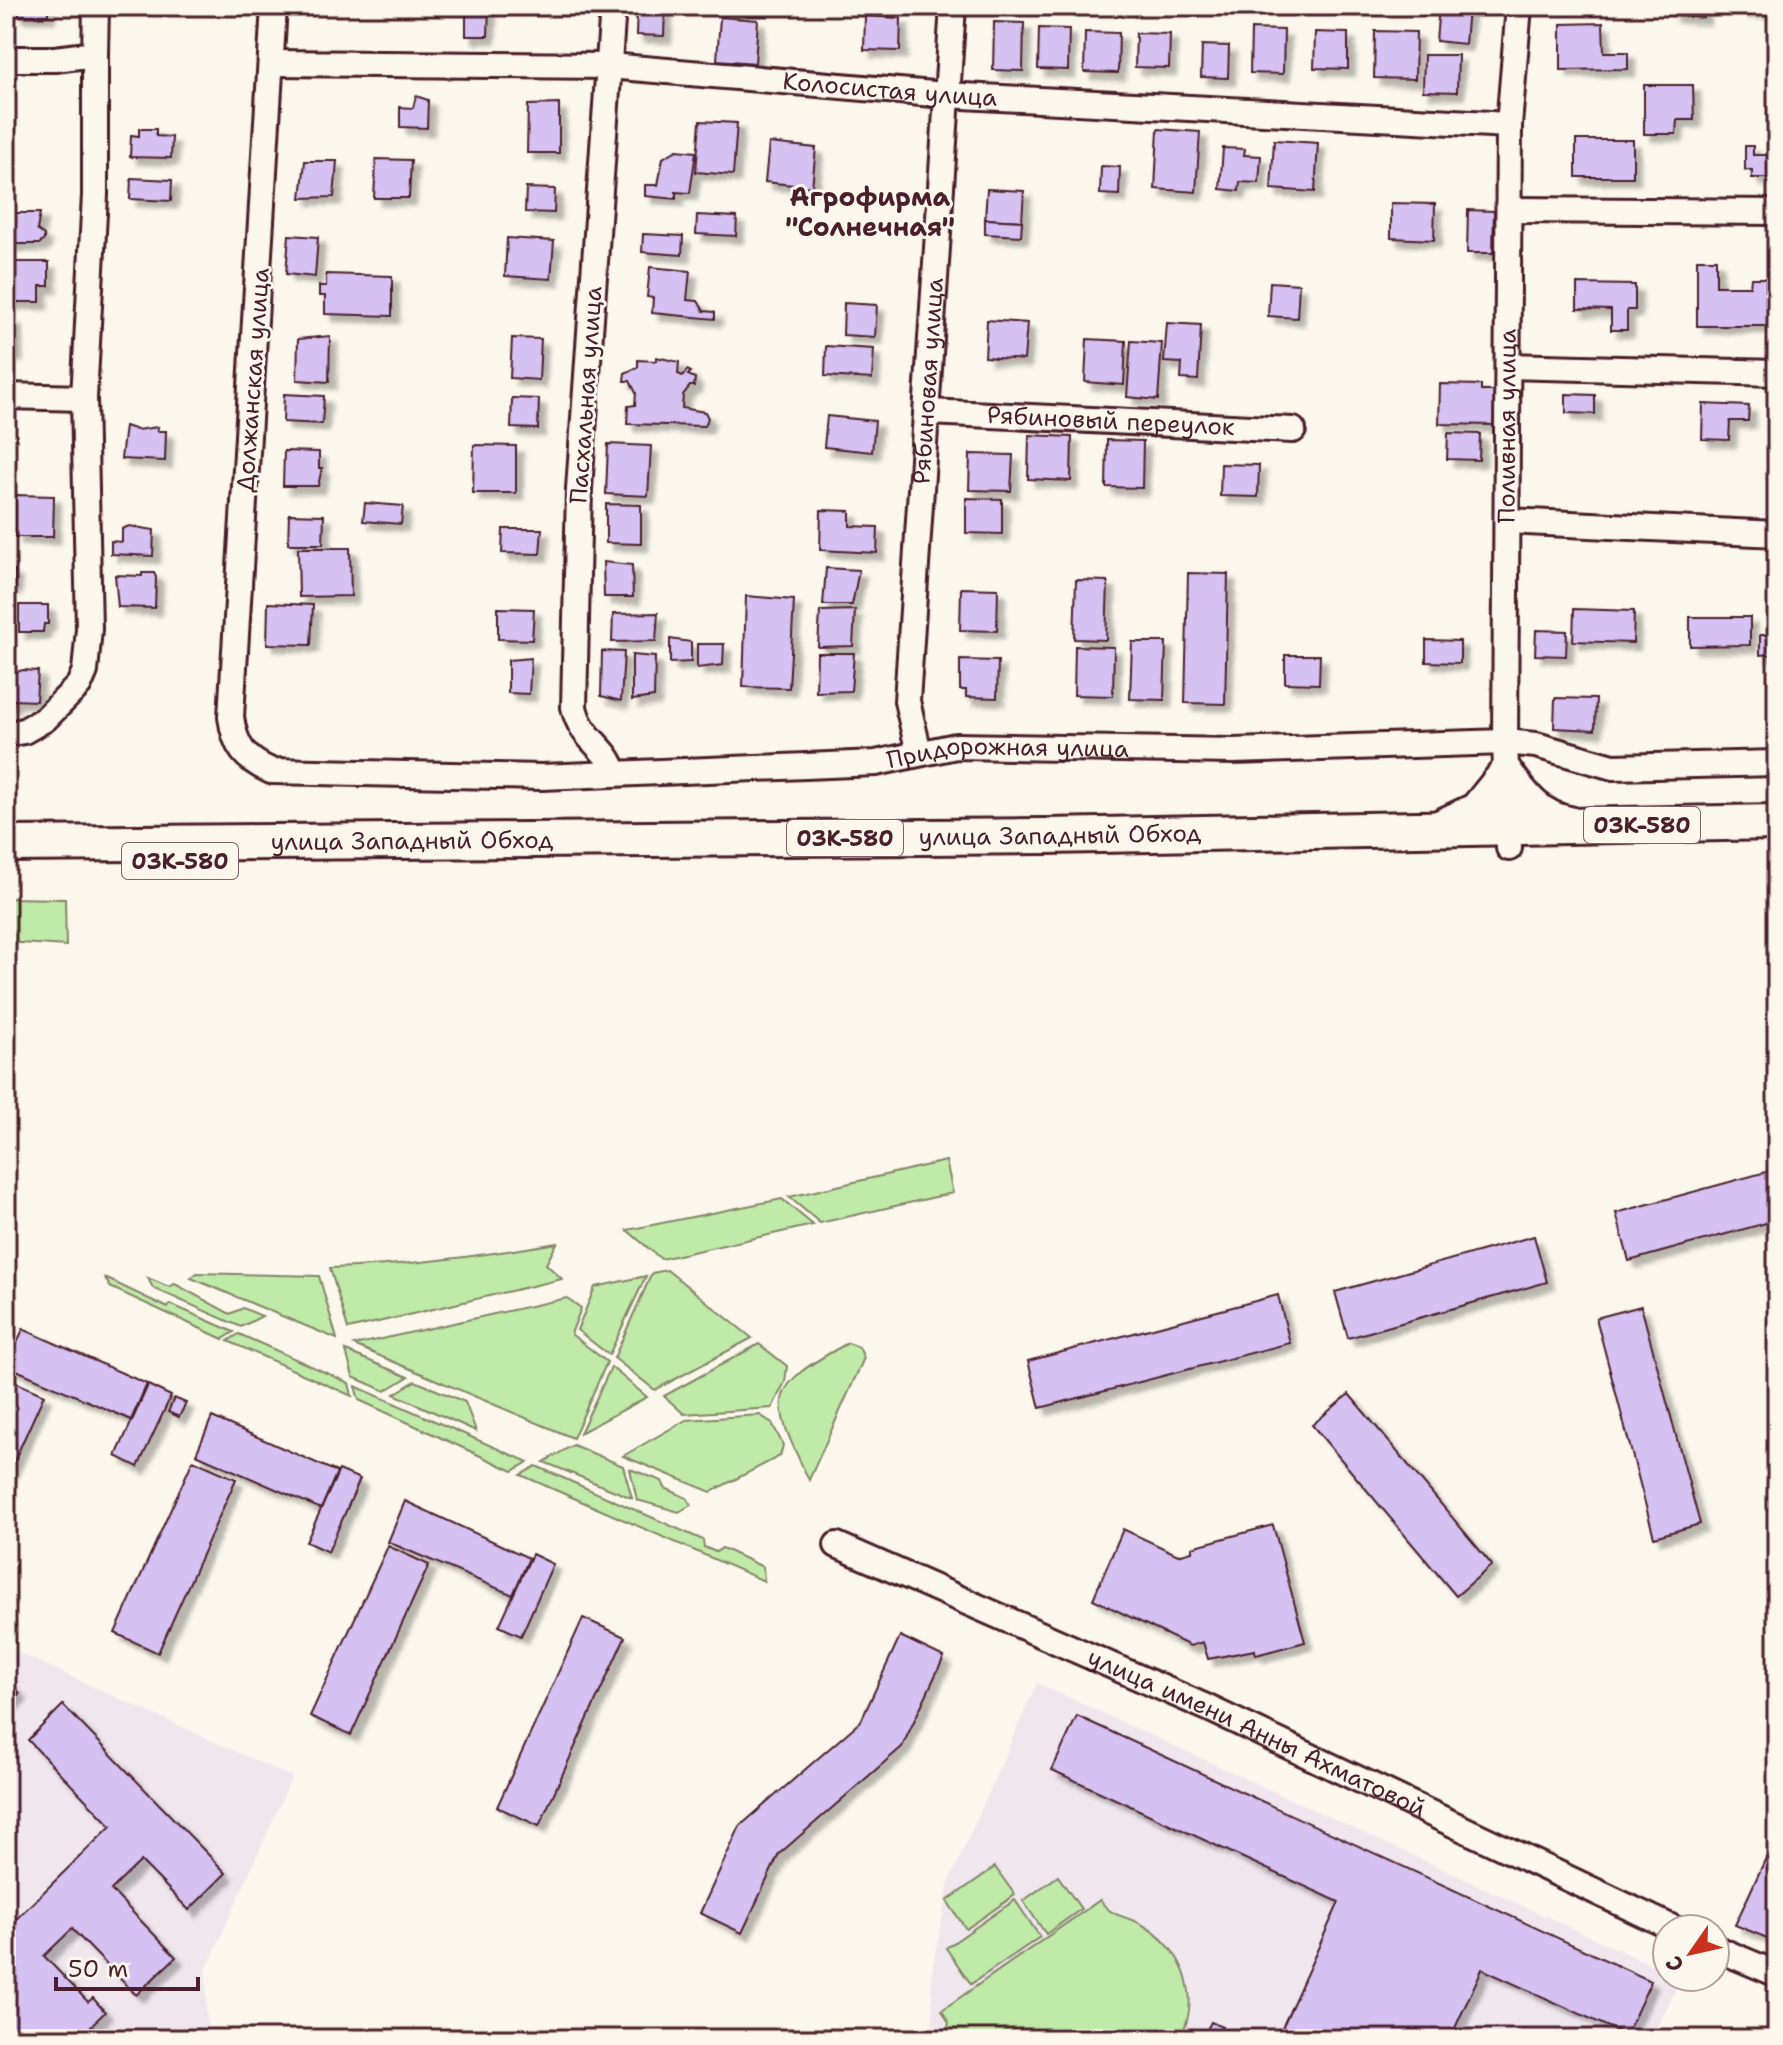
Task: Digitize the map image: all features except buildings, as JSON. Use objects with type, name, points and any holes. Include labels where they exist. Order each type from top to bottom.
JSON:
[{"type":"highway","points":[[1506,758],[1530,805],[1544,816],[1582,827]]},
{"type":"highway","points":[[1432,830],[1477,810],[1489,800],[1506,758]]},
{"type":"highway","name":"улица Западный Обход","points":[[6,844],[131,846],[1432,830],[1508,838],[1582,827],[1777,822]]},
{"type":"highway","name":"улица Западный Обход","points":[[6,862],[1508,838],[1777,842]]},
{"type":"street","points":[[6,734],[24,731],[45,719],[79,685],[85,671],[89,629],[84,398],[95,195],[96,6]]},
{"type":"street","name":"Должанская улица","points":[[241,752],[231,717],[273,63],[274,6]]},
{"type":"street","name":"Пасхальная улица","points":[[613,6],[579,489],[574,707],[578,723],[609,759],[614,772]]},
{"type":"street","name":"Рябиновая улица","points":[[919,753],[907,701],[929,412],[945,95],[953,6]]},
{"type":"street","name":"Поливная улица","points":[[1508,838],[1509,125],[1519,6]]},
{"type":"street","points":[[6,59],[55,59],[95,54]]},
{"type":"street","name":"Колосистая улица","points":[[273,63],[609,66],[945,95],[1509,125]]},
{"type":"street","points":[[1510,210],[1777,212]]},
{"type":"street","points":[[1509,366],[1777,373]]},
{"type":"street","points":[[6,396],[84,398]]},
{"type":"street","name":"Рябиновый переулок","points":[[929,412],[1293,430]]},
{"type":"street","points":[[1507,521],[1777,534]]},
{"type":"street","name":"Придорожная улица","points":[[241,752],[271,771],[542,777],[876,763],[956,746],[1506,758],[1536,745],[1613,767],[1777,763]]},
{"type":"street","name":"улица имени Анны Ахматовой","points":[[837,1545],[1208,1708],[1651,1918]]},
{"type":"street","points":[[1731,1955],[1777,1974]]},
{"type":"shaded area","points":[[6,1647],[292,1777],[206,1970],[207,2039],[6,2039]]},
{"type":"shaded area","points":[[1037,1683],[1651,1965],[1651,1993],[1674,1993],[1651,2039],[934,2039],[931,1977],[949,1882]]},
{"type":"green space","points":[[6,898],[65,899],[66,946],[6,942]]},
{"type":"green space","points":[[946,1161],[953,1193],[820,1223],[789,1197]]},
{"type":"green space","points":[[782,1199],[813,1225],[661,1259],[627,1230]]},
{"type":"green space","points":[[557,1243],[546,1264],[562,1279],[348,1329],[330,1268],[444,1260]]},
{"type":"green space","points":[[667,1270],[752,1338],[655,1390],[614,1358],[652,1273]]},
{"type":"green space","points":[[197,1273],[319,1276],[337,1339],[191,1278]]},
{"type":"green space","points":[[646,1276],[609,1355],[577,1330],[595,1287]]},
{"type":"green space","points":[[105,1278],[168,1308],[170,1304],[234,1332],[223,1339],[110,1287]]},
{"type":"green space","points":[[148,1278],[169,1287],[175,1284],[230,1314],[243,1308],[262,1316],[241,1327],[153,1288]]},
{"type":"green space","points":[[567,1298],[581,1308],[571,1334],[607,1362],[573,1438],[354,1345]]},
{"type":"green space","points":[[239,1334],[349,1383],[352,1396],[228,1341]]},
{"type":"green space","points":[[848,1343],[859,1347],[864,1358],[809,1480],[787,1431],[782,1398],[788,1385],[801,1372]]},
{"type":"green space","points":[[759,1344],[787,1366],[785,1382],[772,1408],[684,1414],[664,1396]]},
{"type":"green space","points":[[346,1351],[408,1377],[385,1391],[353,1377]]},
{"type":"green space","points":[[611,1367],[647,1397],[580,1433]]},
{"type":"green space","points":[[415,1381],[465,1402],[476,1431],[394,1394]]},
{"type":"green space","points":[[355,1386],[528,1462],[513,1471],[359,1400]]},
{"type":"green space","points":[[760,1415],[772,1423],[783,1445],[780,1456],[711,1492],[623,1456],[686,1420]]},
{"type":"green space","points":[[573,1445],[623,1466],[632,1498],[544,1462]]},
{"type":"green space","points":[[536,1466],[703,1540],[704,1547],[716,1552],[722,1548],[763,1567],[764,1581],[521,1475]]},
{"type":"green space","points":[[630,1469],[662,1481],[665,1488],[687,1498],[691,1505],[679,1512],[637,1500]]},
{"type":"green space","points":[[995,1867],[1015,1895],[966,1929],[947,1901]]},
{"type":"green space","points":[[1058,1876],[1081,1909],[1046,1934],[1023,1901]]},
{"type":"green space","points":[[1015,1900],[1040,1937],[971,1984],[946,1948]]},
{"type":"green space","points":[[1100,1900],[1113,1913],[1141,1924],[1155,1934],[1178,1959],[1189,1990],[1186,2023],[1179,2039],[945,2039],[949,2023],[942,2010]]},
{"type":"district","name":"Агрофирма \"Солнечная\"","points":[[870,212]]}]
